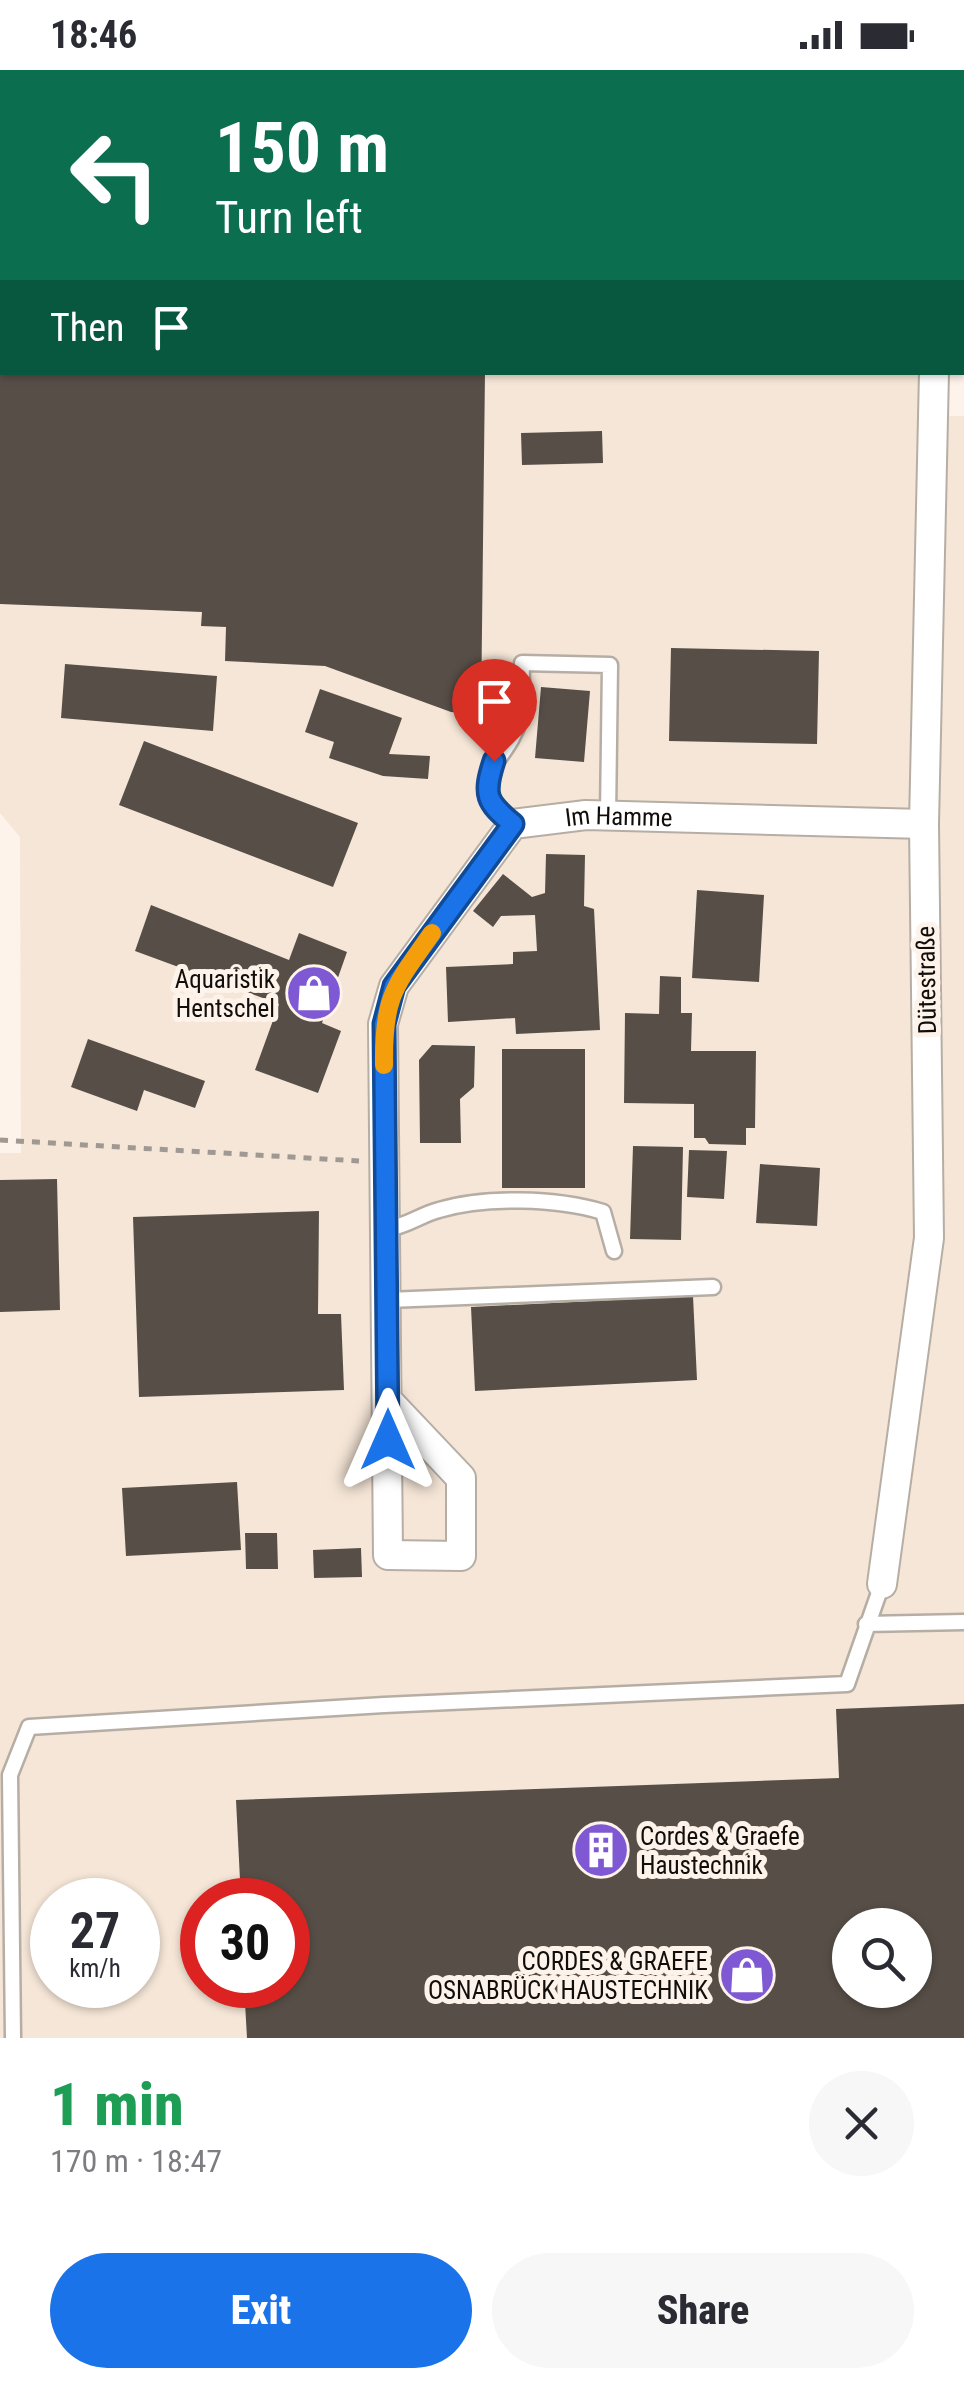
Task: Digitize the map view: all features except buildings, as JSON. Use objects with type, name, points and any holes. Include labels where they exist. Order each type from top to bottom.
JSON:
[{"type":"street","name":"Dütestraße","points":[[882,1584],[929,1238],[924,824],[934,375]]},
{"type":"street","name":"Im Hamme","points":[[513,824],[608,816],[924,824]]},
{"type":"street","points":[[388,1402],[461,1478],[461,1556],[388,1555],[384,1024],[394,986],[513,824]]},
{"type":"lane","points":[[513,824],[491,806],[486,784],[494,761],[512,740],[521,715],[522,663],[610,665],[608,816]]},
{"type":"lane","points":[[387,1229],[406,1226],[436,1210],[486,1201],[580,1206],[603,1212],[614,1251]]},
{"type":"lane","points":[[388,1300],[713,1287]]},
{"type":"lane","points":[[13,2038],[10,1775],[29,1727],[364,1706],[847,1684],[882,1584]]},
{"type":"lane","points":[[866,1624],[964,1622]]},
{"type":"path","points":[[0,1140],[386,1162]]},
{"type":"shaded area","points":[[0,375],[939,375],[938,416],[964,416],[964,2038],[0,2038],[0,1153],[21,1153],[20,837],[0,813]]},
{"type":"slow traffic","points":[[384,1065],[384,1024],[394,986],[432,933]]},
{"type":"place","name":"Aquaristik Hentschel","points":[[314,993]]},
{"type":"place","name":"Cordes & Graefe Haustechnik","points":[[601,1850]]},
{"type":"place","name":"CORDES & GRAEFE OSNABRÜCK HAUSTECHNIK","points":[[747,1975]]},
{"type":"route","points":[[388,1440],[384,1024],[394,986],[513,824],[491,806],[486,784],[494,761]]}]
